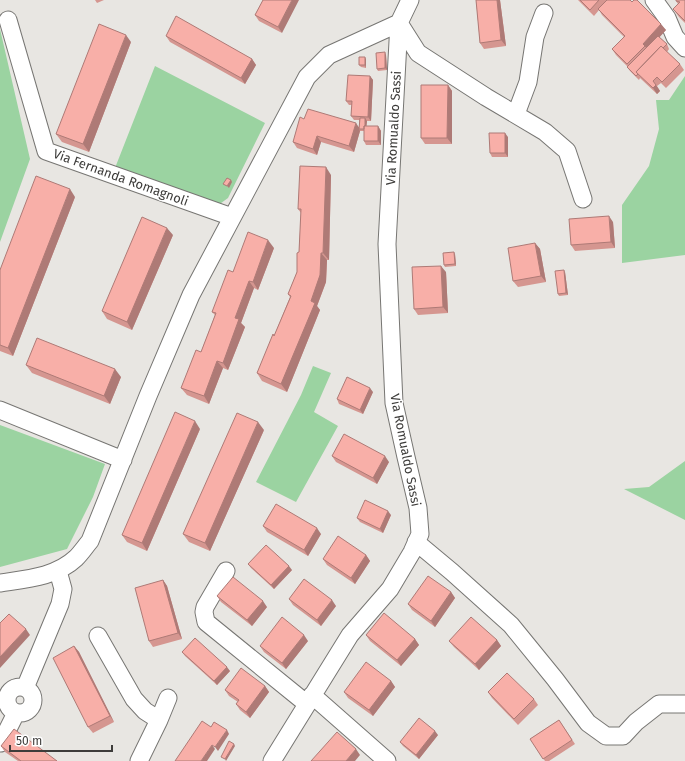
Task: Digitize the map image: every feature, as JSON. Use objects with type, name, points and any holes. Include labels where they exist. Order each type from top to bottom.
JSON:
[{"type":"street","name":"Via Romualdo Sassi","points":[[272,761],[350,635],[390,589],[420,534],[418,508],[394,403],[387,244],[399,23],[410,0]]},
{"type":"street","points":[[654,0],[667,18],[675,37],[685,48]]},
{"type":"street","points":[[516,114],[528,82],[535,37],[544,13]]},
{"type":"street","name":"Via Fernanda Romagnoli","points":[[8,20],[46,151],[232,218]]},
{"type":"street","points":[[0,583],[40,576],[58,570],[76,558],[90,541],[191,295],[307,77],[329,55],[399,23],[418,53],[545,132],[566,151],[582,199]]},
{"type":"street","points":[[0,410],[122,460]]},
{"type":"street","points":[[416,542],[452,572],[511,626],[555,678],[588,723],[606,736],[623,736],[636,722],[658,704],[685,704]]},
{"type":"street","points":[[1,743],[16,713],[8,706],[8,696],[15,689],[25,688],[60,604],[63,589],[58,570]]},
{"type":"street","points":[[226,571],[205,607],[204,612],[206,622],[387,761]]},
{"type":"street","points":[[98,636],[134,699],[145,711],[159,720]]},
{"type":"street","points":[[139,761],[168,698]]},
{"type":"green space","points":[[0,29],[30,159],[0,242]]},
{"type":"green space","points":[[155,66],[265,123],[228,198],[217,206],[115,168]]},
{"type":"green space","points":[[685,76],[685,255],[622,263],[622,205],[649,166],[659,129],[656,100],[669,100]]},
{"type":"green space","points":[[313,366],[331,373],[314,412],[338,426],[296,502],[256,482],[301,395]]},
{"type":"green space","points":[[0,425],[105,464],[93,497],[67,549],[0,567]]},
{"type":"green space","points":[[685,461],[685,520],[624,489],[649,487]]},
{"type":"building","points":[[263,0],[292,0],[278,27],[255,15]]},
{"type":"building","points":[[476,0],[497,0],[501,40],[480,43]]},
{"type":"building","points":[[580,0],[599,0],[590,10]]},
{"type":"building","points":[[607,0],[630,0],[632,2],[637,0],[661,24],[643,44],[645,46],[627,64],[612,49],[625,36],[598,9]]},
{"type":"building","points":[[676,0],[685,0],[685,21],[673,9],[680,2]]},
{"type":"building","points":[[176,16],[252,59],[241,78],[166,36]]},
{"type":"building","points":[[99,24],[126,35],[83,144],[56,134]]},
{"type":"building","points":[[658,36],[667,44],[663,48],[661,46],[636,72],[638,74],[636,76],[627,67]]},
{"type":"building","points":[[661,46],[680,64],[662,82],[657,77],[653,81],[656,85],[653,88],[636,72]]},
{"type":"building","points":[[385,52],[385,68],[377,69],[376,53]]},
{"type":"building","points":[[359,57],[365,57],[365,65],[359,65]]},
{"type":"building","points":[[348,75],[370,76],[368,117],[351,116],[352,101],[346,101]]},
{"type":"building","points":[[421,85],[448,85],[447,138],[421,138]]},
{"type":"building","points":[[308,109],[356,123],[349,146],[317,136],[313,149],[293,142],[300,117],[304,119]]},
{"type":"building","points":[[360,118],[365,118],[364,129],[359,129]]},
{"type":"building","points":[[364,126],[378,126],[378,141],[364,141]]},
{"type":"building","points":[[489,133],[505,133],[505,153],[490,153]]},
{"type":"building","points":[[300,166],[326,167],[323,253],[321,253],[320,275],[311,301],[315,303],[281,384],[257,373],[291,296],[288,294],[297,272],[297,253],[299,252],[301,209],[298,209]]},
{"type":"building","points":[[36,176],[70,189],[8,348],[0,345],[0,270]]},
{"type":"building","points":[[227,178],[231,180],[227,186],[223,184]]},
{"type":"building","points":[[609,216],[611,242],[571,245],[569,219]]},
{"type":"building","points":[[142,217],[167,228],[127,322],[102,311]]},
{"type":"building","points":[[248,232],[268,240],[253,282],[249,281],[235,318],[239,319],[223,363],[217,361],[204,396],[181,388],[196,350],[201,352],[216,313],[212,312],[228,270],[233,272]]},
{"type":"building","points":[[535,243],[541,276],[513,281],[508,248]]},
{"type":"building","points":[[454,252],[455,264],[444,265],[443,253]]},
{"type":"building","points":[[441,266],[443,307],[414,309],[412,267]]},
{"type":"building","points":[[564,270],[566,293],[558,294],[555,271]]},
{"type":"building","points":[[37,338],[115,369],[104,396],[26,365]]},
{"type":"building","points":[[347,377],[370,388],[360,410],[337,399]]},
{"type":"building","points":[[175,412],[195,421],[142,543],[122,535]]},
{"type":"building","points":[[237,413],[258,422],[205,543],[183,534]]},
{"type":"building","points":[[344,434],[385,456],[373,478],[332,456]]},
{"type":"building","points":[[365,500],[388,511],[380,529],[357,518]]},
{"type":"building","points":[[276,504],[317,528],[304,550],[263,526]]},
{"type":"building","points":[[338,536],[366,555],[351,578],[323,559]]},
{"type":"building","points":[[266,545],[289,566],[271,585],[248,564]]},
{"type":"building","points":[[428,576],[451,592],[431,621],[408,604]]},
{"type":"building","points":[[233,577],[263,601],[247,620],[217,596]]},
{"type":"building","points":[[304,579],[332,600],[317,620],[289,599]]},
{"type":"building","points":[[163,580],[178,633],[149,641],[135,588]]},
{"type":"building","points":[[384,613],[415,639],[397,660],[366,635]]},
{"type":"building","points":[[9,614],[26,629],[0,657],[0,623]]},
{"type":"building","points":[[282,617],[304,635],[282,663],[260,646]]},
{"type":"building","points":[[471,617],[497,640],[475,664],[449,641]]},
{"type":"building","points":[[195,638],[227,667],[214,681],[182,652]]},
{"type":"building","points":[[74,646],[110,716],[88,727],[53,658]]},
{"type":"building","points":[[366,662],[391,681],[369,710],[344,692]]},
{"type":"building","points":[[241,668],[265,686],[246,712],[236,704],[239,700],[225,690]]},
{"type":"building","points":[[507,673],[534,699],[514,719],[488,692]]},
{"type":"building","points":[[419,718],[435,731],[416,755],[400,742]]},
{"type":"building","points":[[559,720],[572,740],[543,759],[530,739]]},
{"type":"building","points":[[202,721],[211,727],[214,722],[227,730],[215,747],[212,745],[201,761],[175,761]]},
{"type":"building","points":[[14,729],[57,761],[21,761],[1,746]]},
{"type":"building","points":[[337,732],[356,749],[346,761],[311,761]]},
{"type":"building","points":[[229,741],[234,744],[225,759],[221,757]]}]
